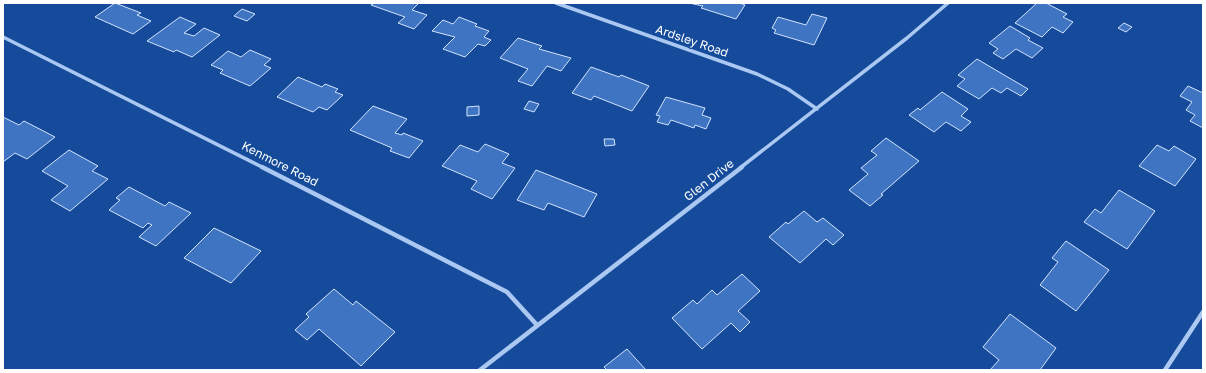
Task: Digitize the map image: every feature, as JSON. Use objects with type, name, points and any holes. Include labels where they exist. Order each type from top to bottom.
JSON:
[{"type":"street","name":"Ardsley Road","points":[[556,3],[744,69],[782,85],[801,96],[817,108]]},
{"type":"street","name":"Glen Drive","points":[[480,370],[907,38],[948,3]]},
{"type":"street","name":"Kenmore Road","points":[[3,37],[234,152],[507,292],[537,325]]},
{"type":"street","points":[[1165,370],[1203,312]]},
{"type":"building","points":[[115,3],[141,13],[137,15],[151,21],[133,34],[95,17]]},
{"type":"building","points":[[374,3],[419,3],[412,10],[427,15],[414,29],[398,23],[405,17],[371,5]]},
{"type":"building","points":[[689,3],[740,3],[745,5],[736,19],[701,8],[703,6]]},
{"type":"building","points":[[1037,3],[1046,3],[1067,14],[1063,17],[1073,22],[1063,33],[1052,27],[1042,37],[1015,23]]},
{"type":"building","points":[[242,9],[255,14],[247,21],[234,16]]},
{"type":"building","points":[[812,14],[827,18],[814,45],[774,33],[776,30],[772,28],[778,17],[806,25]]},
{"type":"building","points":[[180,17],[196,24],[184,33],[194,36],[204,28],[220,35],[192,57],[176,50],[174,52],[147,41]]},
{"type":"building","points":[[459,17],[477,24],[475,26],[489,31],[484,37],[491,40],[485,46],[478,44],[465,57],[443,49],[455,37],[432,31],[443,20],[453,24]]},
{"type":"building","points":[[1124,23],[1132,27],[1126,32],[1118,28]]},
{"type":"building","points":[[1010,26],[1030,38],[1028,40],[1043,48],[1032,58],[1016,49],[1003,59],[993,53],[998,49],[989,43]]},
{"type":"building","points":[[518,38],[542,46],[539,49],[571,58],[561,71],[547,66],[532,86],[518,81],[528,69],[500,58]]},
{"type":"building","points":[[250,50],[271,59],[264,65],[271,68],[250,86],[220,73],[223,70],[211,65],[228,51],[241,57]]},
{"type":"building","points":[[977,59],[1028,89],[1021,96],[1007,88],[1001,93],[992,88],[979,99],[957,86],[965,79],[958,75]]},
{"type":"building","points":[[591,67],[619,77],[621,75],[649,86],[632,111],[594,96],[591,100],[572,93]]},
{"type":"building","points":[[298,77],[322,87],[325,84],[338,89],[335,92],[343,95],[327,110],[319,107],[313,112],[277,97]]},
{"type":"building","points":[[1188,86],[1203,93],[1203,128],[1190,121],[1195,115],[1186,110],[1192,102],[1180,96]]},
{"type":"building","points":[[942,92],[968,109],[961,116],[971,122],[961,131],[946,122],[934,132],[909,115],[918,108],[920,110]]},
{"type":"building","points":[[666,97],[705,108],[702,115],[711,118],[706,129],[695,125],[694,128],[671,120],[668,125],[657,122],[660,116],[656,115]]},
{"type":"building","points":[[529,101],[539,104],[534,112],[524,109]]},
{"type":"building","points":[[373,106],[407,119],[395,133],[402,135],[403,133],[423,141],[409,158],[390,151],[392,148],[350,130]]},
{"type":"building","points":[[479,106],[479,115],[467,116],[467,107]]},
{"type":"building","points":[[3,117],[19,125],[24,121],[55,137],[27,159],[15,153],[3,162]]},
{"type":"building","points":[[886,138],[919,161],[881,194],[883,195],[870,206],[849,190],[868,174],[861,168],[877,155],[871,151]]},
{"type":"building","points":[[604,139],[614,139],[615,145],[605,146]]},
{"type":"building","points":[[485,144],[509,154],[502,163],[515,168],[492,199],[471,189],[477,181],[442,166],[460,145],[478,152]]},
{"type":"building","points":[[1157,145],[1169,151],[1174,146],[1196,159],[1175,186],[1139,166]]},
{"type":"building","points":[[69,150],[98,166],[92,171],[108,179],[70,211],[51,200],[68,186],[42,171]]},
{"type":"building","points":[[536,170],[597,194],[584,217],[548,203],[544,210],[517,200]]},
{"type":"building","points":[[129,187],[165,206],[169,202],[191,213],[156,246],[139,237],[152,225],[148,223],[143,228],[109,210],[120,200],[116,198]]},
{"type":"building","points":[[1119,190],[1155,211],[1127,249],[1084,222],[1095,209],[1101,213]]},
{"type":"building","points":[[804,211],[817,222],[823,218],[844,235],[833,245],[826,239],[800,263],[769,237],[786,222],[788,224]]},
{"type":"building","points":[[214,228],[261,251],[231,283],[184,258]]},
{"type":"building","points":[[1066,241],[1109,270],[1076,311],[1040,285],[1058,262],[1052,258]]},
{"type":"building","points":[[742,274],[760,291],[738,311],[750,322],[740,332],[731,323],[702,349],[672,318],[693,300],[697,304],[712,290],[717,295]]},
{"type":"building","points":[[334,289],[353,305],[356,301],[395,332],[361,366],[319,329],[307,340],[295,330],[309,317],[306,314]]},
{"type":"building","points":[[1010,314],[1056,348],[1040,370],[990,370],[999,360],[983,347]]},
{"type":"building","points":[[627,349],[646,370],[607,370],[604,367]]}]
